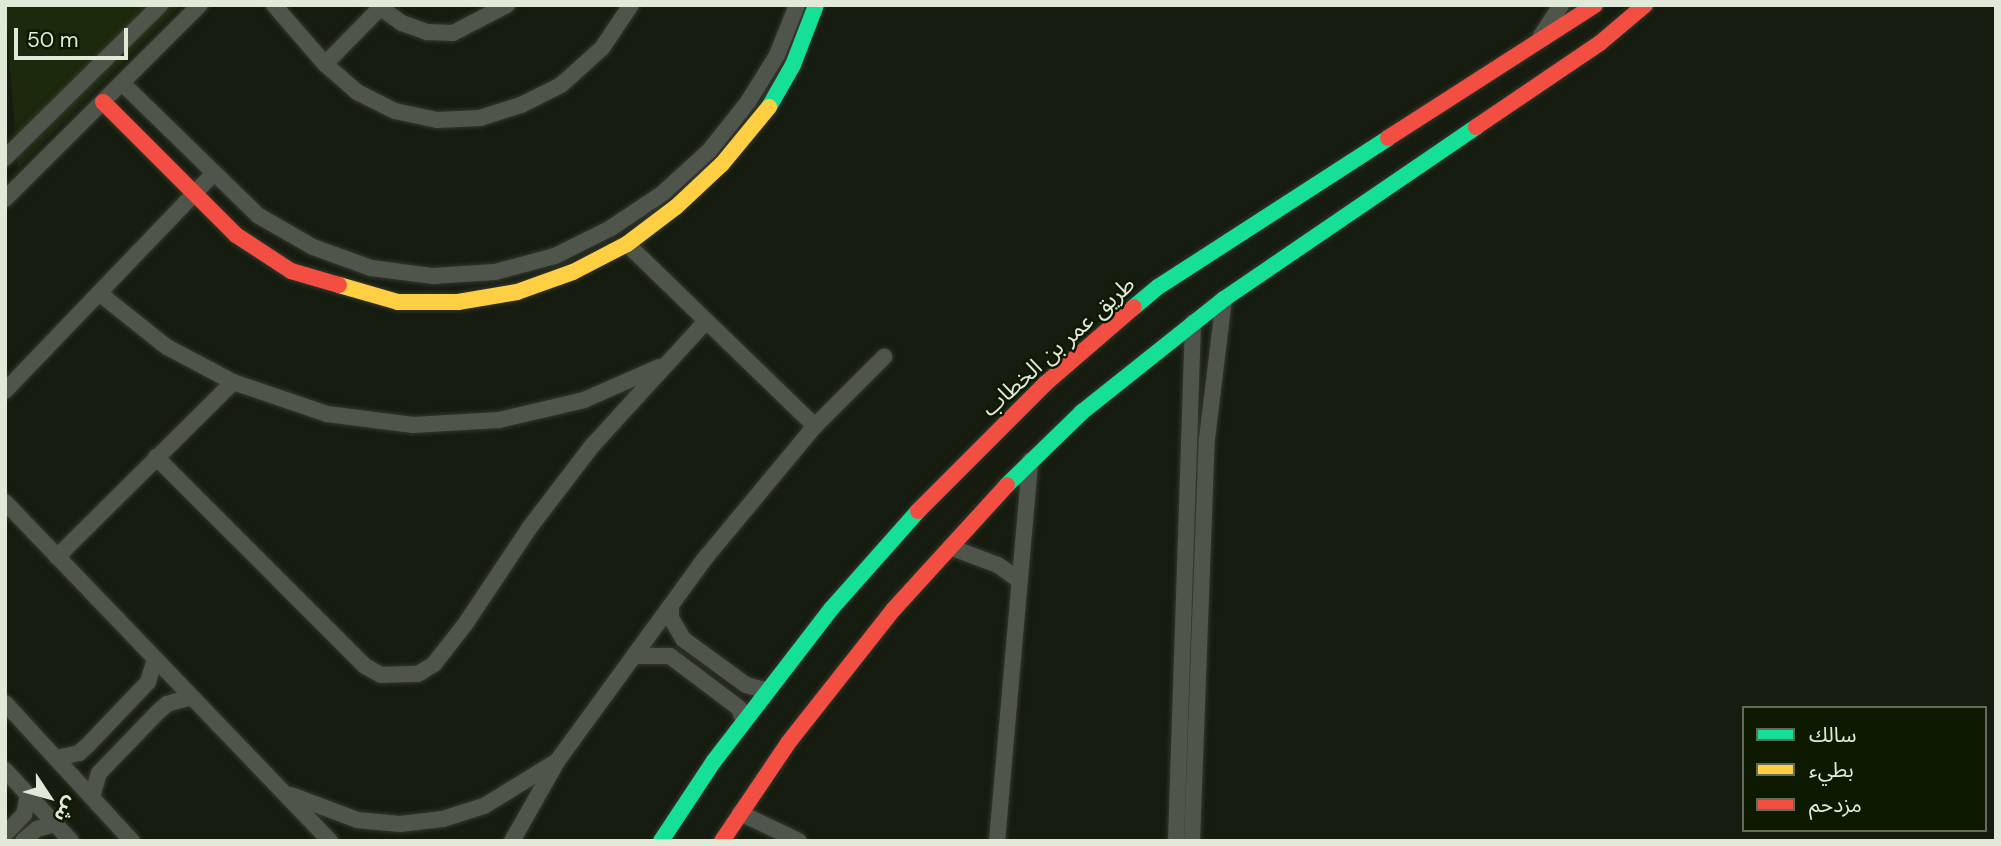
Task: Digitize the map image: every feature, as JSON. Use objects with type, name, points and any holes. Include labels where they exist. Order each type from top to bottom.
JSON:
[{"type":"street","points":[[5,158],[160,5]]},
{"type":"street","points":[[5,199],[200,5]]},
{"type":"street","points":[[274,5],[325,64],[357,92],[396,111],[437,120],[480,118],[521,105],[561,85],[602,48],[631,5]]},
{"type":"street","points":[[325,64],[382,7],[402,23],[427,32],[453,33],[507,5]]},
{"type":"street","points":[[122,83],[259,216],[313,247],[371,268],[445,275],[495,272],[555,256],[611,228],[663,193],[709,151],[777,55],[797,5]]},
{"type":"street","points":[[103,102],[192,194],[236,235],[291,271],[398,302],[458,302],[516,292],[573,272],[627,244],[722,164],[763,117],[793,65],[816,5]]},
{"type":"street","points":[[1533,47],[1561,5]]},
{"type":"street","name":"طريق عمر بن الخطاب","points":[[661,841],[744,722],[894,535],[1046,383],[1158,287],[1595,5]]},
{"type":"street","points":[[722,841],[839,675],[1030,460],[1224,299],[1600,43],[1645,5]]},
{"type":"street","points":[[5,391],[213,174]]},
{"type":"street","points":[[627,244],[815,426]]},
{"type":"street","points":[[99,293],[167,347],[233,382],[327,414],[413,425],[499,421],[584,400],[664,365]]},
{"type":"street","points":[[1192,841],[1208,427],[1224,299]]},
{"type":"street","points":[[156,457],[365,666],[381,675],[400,677],[434,664],[568,476],[664,365],[706,321]]},
{"type":"street","points":[[1176,841],[1193,322]]},
{"type":"street","points":[[512,841],[558,760],[671,606],[815,426],[884,356]]},
{"type":"street","points":[[57,557],[233,382]]},
{"type":"street","points":[[997,841],[1030,460]]},
{"type":"street","points":[[5,502],[330,841]]},
{"type":"street","points":[[950,547],[975,554],[1019,580]]},
{"type":"street","points":[[671,606],[671,618],[683,639],[746,685],[768,691]]},
{"type":"street","points":[[634,656],[670,656],[739,708],[744,722]]},
{"type":"street","points":[[56,758],[79,753],[88,745],[148,682],[155,659]]},
{"type":"street","points":[[92,797],[99,773],[124,746],[167,704],[191,697]]},
{"type":"street","points":[[5,703],[132,841]]},
{"type":"street","points":[[277,788],[315,808],[357,820],[400,824],[443,819],[484,806],[558,760]]},
{"type":"street","points":[[5,770],[71,841]]},
{"type":"street","points":[[5,834],[24,814],[28,795]]},
{"type":"street","points":[[740,813],[799,841]]},
{"type":"street","points":[[23,841],[37,829],[56,824]]},
{"type":"shaded area","points":[[5,5],[181,5],[18,168]]},
{"type":"traffic: fast","points":[[769,107],[793,65],[816,5]]},
{"type":"traffic: fast","points":[[1007,485],[1082,412],[1224,299],[1476,127]]},
{"type":"traffic: fast","points":[[1134,307],[1158,287],[1388,138]]},
{"type":"traffic: fast","points":[[661,841],[714,761],[832,608],[918,511]]},
{"type":"traffic: slow","points":[[339,285],[398,302],[458,302],[517,292],[573,272],[627,244],[676,207],[722,164],[769,107]]},
{"type":"traffic: jam","points":[[1388,138],[1595,5]]},
{"type":"traffic: jam","points":[[1476,127],[1600,43],[1645,5]]},
{"type":"traffic: jam","points":[[103,102],[236,235],[291,271],[339,285]]},
{"type":"traffic: jam","points":[[918,511],[1046,383],[1134,307]]},
{"type":"traffic: jam","points":[[722,841],[788,743],[893,610],[1007,485]]}]
